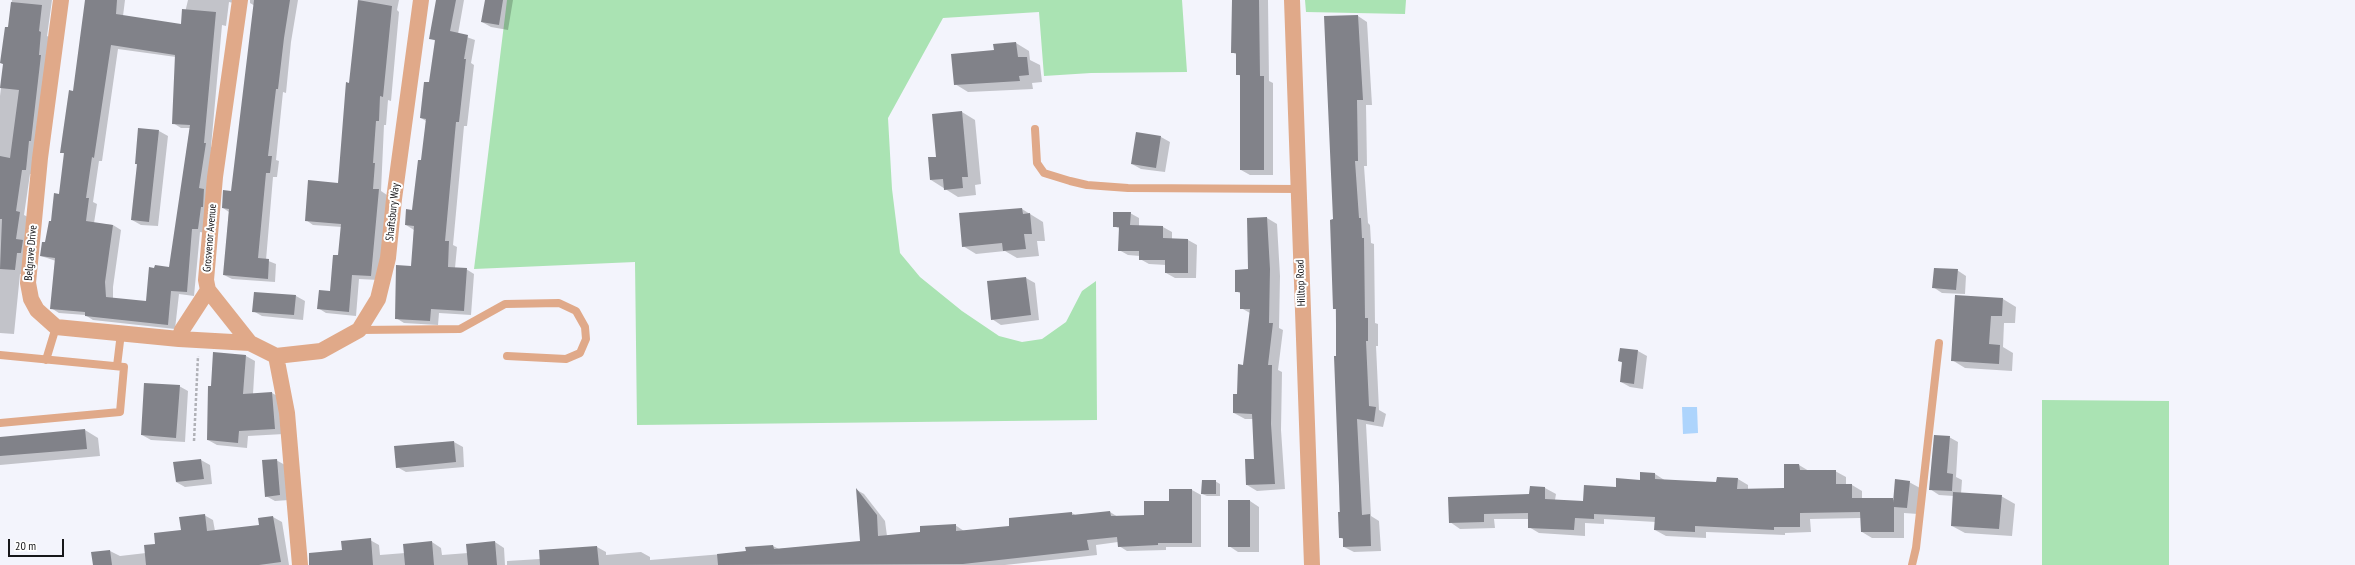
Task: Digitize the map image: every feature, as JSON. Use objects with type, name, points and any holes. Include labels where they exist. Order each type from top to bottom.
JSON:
[{"type":"street","name":"Belgrave Drive","points":[[56,327],[37,310],[31,299],[28,283],[40,158],[61,0]]},
{"type":"street","name":"Grosvenor Avenue","points":[[208,290],[206,280],[215,177],[240,0]]},
{"type":"street","name":"Shaftsbury Way","points":[[276,356],[321,351],[358,330],[378,299],[388,258],[394,199],[421,0]]},
{"type":"street","name":"Hilltop Road","points":[[1292,0],[1312,565]]},
{"type":"street","points":[[179,339],[182,330],[208,290],[250,343]]},
{"type":"street","points":[[56,327],[179,339],[250,343],[276,356],[287,413],[300,565]]},
{"type":"lane","points":[[1035,129],[1037,162],[1044,173],[1064,180],[1087,185],[1128,188],[1298,189]]},
{"type":"lane","points":[[358,330],[460,329],[505,304],[559,303],[576,311],[585,327],[586,339],[580,353],[566,359],[507,356]]},
{"type":"lane","points":[[46,360],[56,327]]},
{"type":"lane","points":[[117,366],[121,333]]},
{"type":"lane","points":[[1912,565],[1916,548],[1938,343]]},
{"type":"lane","points":[[0,355],[124,367],[120,412],[0,423]]},
{"type":"path","points":[[194,441],[199,340]]},
{"type":"green space","points":[[507,0],[1182,0],[1187,72],[1091,73],[1044,76],[1039,12],[943,18],[888,118],[892,189],[900,253],[920,277],[962,311],[999,336],[1022,342],[1042,339],[1066,322],[1082,291],[1096,281],[1097,420],[637,425],[635,262],[474,269]]},
{"type":"green space","points":[[1305,0],[1406,0],[1405,14],[1306,12]]},
{"type":"green space","points":[[2042,400],[2169,401],[2169,565],[2042,565]]},
{"type":"water","points":[[1682,407],[1697,407],[1698,433],[1683,434]]},
{"type":"building","points":[[85,0],[117,0],[116,14],[181,24],[182,9],[216,12],[204,143],[206,143],[199,188],[204,189],[203,207],[201,207],[198,229],[192,229],[187,292],[171,291],[168,325],[85,316],[85,312],[50,309],[55,258],[40,256],[42,242],[45,242],[49,221],[51,221],[54,193],[59,194],[64,153],[60,153],[69,90],[73,91]],"holes":[[[111,45],[175,55],[172,124],[190,125],[169,267],[155,265],[154,268],[149,267],[146,301],[106,297],[105,282],[113,225],[86,221],[89,198],[86,198],[92,157],[94,158]]]},
{"type":"building","points":[[254,0],[290,0],[278,89],[276,89],[268,156],[272,156],[270,173],[266,173],[258,258],[269,259],[268,279],[223,275],[229,209],[222,208],[223,190],[231,191]]},
{"type":"building","points":[[358,0],[392,6],[383,97],[380,96],[379,121],[376,121],[373,189],[379,189],[371,276],[352,275],[349,312],[317,309],[319,290],[330,291],[333,255],[338,255],[341,224],[305,221],[308,180],[338,183],[346,82],[349,83]]},
{"type":"building","points":[[436,0],[456,0],[450,31],[468,35],[464,59],[466,59],[459,122],[456,122],[445,241],[449,241],[448,267],[467,268],[464,311],[431,309],[430,321],[395,319],[396,265],[411,266],[414,226],[405,225],[406,209],[412,210],[418,160],[421,160],[426,119],[420,118],[424,82],[429,82],[435,40],[429,39]]},
{"type":"building","points":[[485,0],[503,0],[499,25],[481,22]]},
{"type":"building","points":[[1232,0],[1259,0],[1260,76],[1264,76],[1264,170],[1240,170],[1240,75],[1236,75],[1236,53],[1231,53]]},
{"type":"building","points":[[11,2],[42,5],[39,31],[41,32],[39,55],[41,55],[31,141],[29,141],[26,170],[22,170],[16,211],[20,212],[16,239],[23,240],[21,253],[17,253],[15,270],[0,269],[2,219],[0,219],[0,156],[10,158],[19,90],[0,88],[3,64],[0,63],[5,27],[8,27]]},
{"type":"building","points":[[1358,15],[1363,100],[1357,100],[1358,161],[1355,161],[1359,218],[1361,218],[1362,238],[1364,238],[1365,318],[1368,318],[1368,341],[1366,341],[1369,406],[1376,407],[1374,422],[1357,419],[1362,515],[1370,514],[1371,546],[1343,547],[1343,538],[1339,538],[1338,512],[1340,512],[1334,356],[1336,356],[1336,309],[1333,309],[1330,220],[1333,219],[1324,16]]},
{"type":"building","points":[[1016,42],[1018,57],[1027,57],[1029,75],[1019,76],[1020,81],[954,85],[951,54],[994,50],[993,44]]},
{"type":"building","points":[[962,111],[968,177],[962,177],[963,188],[944,190],[943,179],[930,180],[928,157],[936,157],[932,114]]},
{"type":"building","points":[[138,128],[159,130],[149,222],[131,220],[137,164],[135,164]]},
{"type":"building","points":[[1136,132],[1161,136],[1156,168],[1131,164]]},
{"type":"building","points":[[1022,208],[1023,214],[1030,213],[1032,234],[1024,234],[1026,249],[1003,251],[1002,243],[962,247],[959,213]]},
{"type":"building","points":[[1113,212],[1131,212],[1130,225],[1163,226],[1163,238],[1188,239],[1188,273],[1165,273],[1165,260],[1139,260],[1139,251],[1118,251],[1119,227],[1113,227]]},
{"type":"building","points":[[1267,217],[1270,269],[1269,323],[1273,323],[1268,365],[1272,365],[1271,424],[1275,484],[1246,485],[1245,459],[1254,459],[1252,414],[1233,413],[1233,394],[1237,394],[1238,364],[1243,365],[1250,309],[1240,309],[1240,292],[1235,292],[1235,270],[1248,269],[1247,218]]},
{"type":"building","points":[[1934,268],[1958,269],[1956,290],[1932,288]]},
{"type":"building","points":[[1026,277],[1031,315],[991,320],[987,281]]},
{"type":"building","points":[[254,292],[296,295],[294,315],[252,312]]},
{"type":"building","points":[[1955,295],[2003,298],[2002,316],[1991,316],[1989,344],[2000,345],[1999,364],[1951,361]]},
{"type":"building","points":[[1620,348],[1638,350],[1634,384],[1620,382],[1622,362],[1618,361]]},
{"type":"building","points":[[213,352],[246,355],[243,394],[272,392],[275,429],[239,431],[238,443],[207,440],[208,386],[211,386]]},
{"type":"building","points":[[144,383],[180,385],[176,438],[141,435]]},
{"type":"building","points":[[85,429],[87,449],[0,456],[0,437]]},
{"type":"building","points":[[1934,435],[1950,436],[1947,473],[1953,474],[1952,491],[1929,490]]},
{"type":"building","points":[[454,441],[456,462],[396,468],[394,446]]},
{"type":"building","points":[[201,459],[204,479],[176,482],[173,462]]},
{"type":"building","points":[[277,459],[280,495],[265,497],[262,460]]},
{"type":"building","points":[[1784,464],[1799,464],[1800,470],[1836,470],[1836,484],[1852,484],[1852,498],[1893,498],[1893,503],[1895,479],[1910,481],[1907,508],[1894,507],[1894,532],[1861,532],[1860,512],[1800,513],[1800,527],[1774,527],[1774,530],[1695,526],[1695,532],[1654,530],[1655,517],[1594,514],[1594,519],[1575,518],[1574,530],[1528,528],[1528,513],[1484,514],[1484,522],[1449,523],[1448,497],[1529,494],[1530,486],[1545,487],[1545,499],[1583,501],[1584,485],[1616,487],[1616,478],[1640,480],[1640,472],[1655,473],[1655,479],[1716,482],[1717,477],[1738,478],[1737,489],[1784,488]]},
{"type":"building","points":[[1202,480],[1216,480],[1216,494],[1201,494]]},
{"type":"building","points":[[856,488],[877,515],[878,536],[920,532],[920,526],[956,524],[956,531],[1009,526],[1009,518],[1072,512],[1072,515],[1110,511],[1111,516],[1144,515],[1144,501],[1169,501],[1169,489],[1192,489],[1192,543],[1158,543],[1158,545],[1118,547],[1117,537],[1087,540],[1089,550],[963,564],[718,565],[717,554],[746,551],[745,547],[773,545],[774,549],[860,541]]},
{"type":"building","points":[[1953,492],[2002,495],[1999,529],[1951,526]]},
{"type":"building","points":[[1228,500],[1250,500],[1250,547],[1228,547]]},
{"type":"building","points":[[205,514],[207,531],[259,525],[258,518],[273,516],[281,562],[259,565],[146,565],[144,545],[155,544],[154,533],[181,530],[179,517]]},
{"type":"building","points":[[371,538],[373,565],[309,565],[309,553],[342,550],[341,541]]},
{"type":"building","points":[[432,541],[434,565],[405,565],[403,544]]},
{"type":"building","points":[[495,541],[497,565],[468,565],[466,544]]},
{"type":"building","points":[[597,546],[599,565],[540,565],[539,550]]},
{"type":"building","points":[[110,550],[112,565],[93,565],[91,552]]}]
